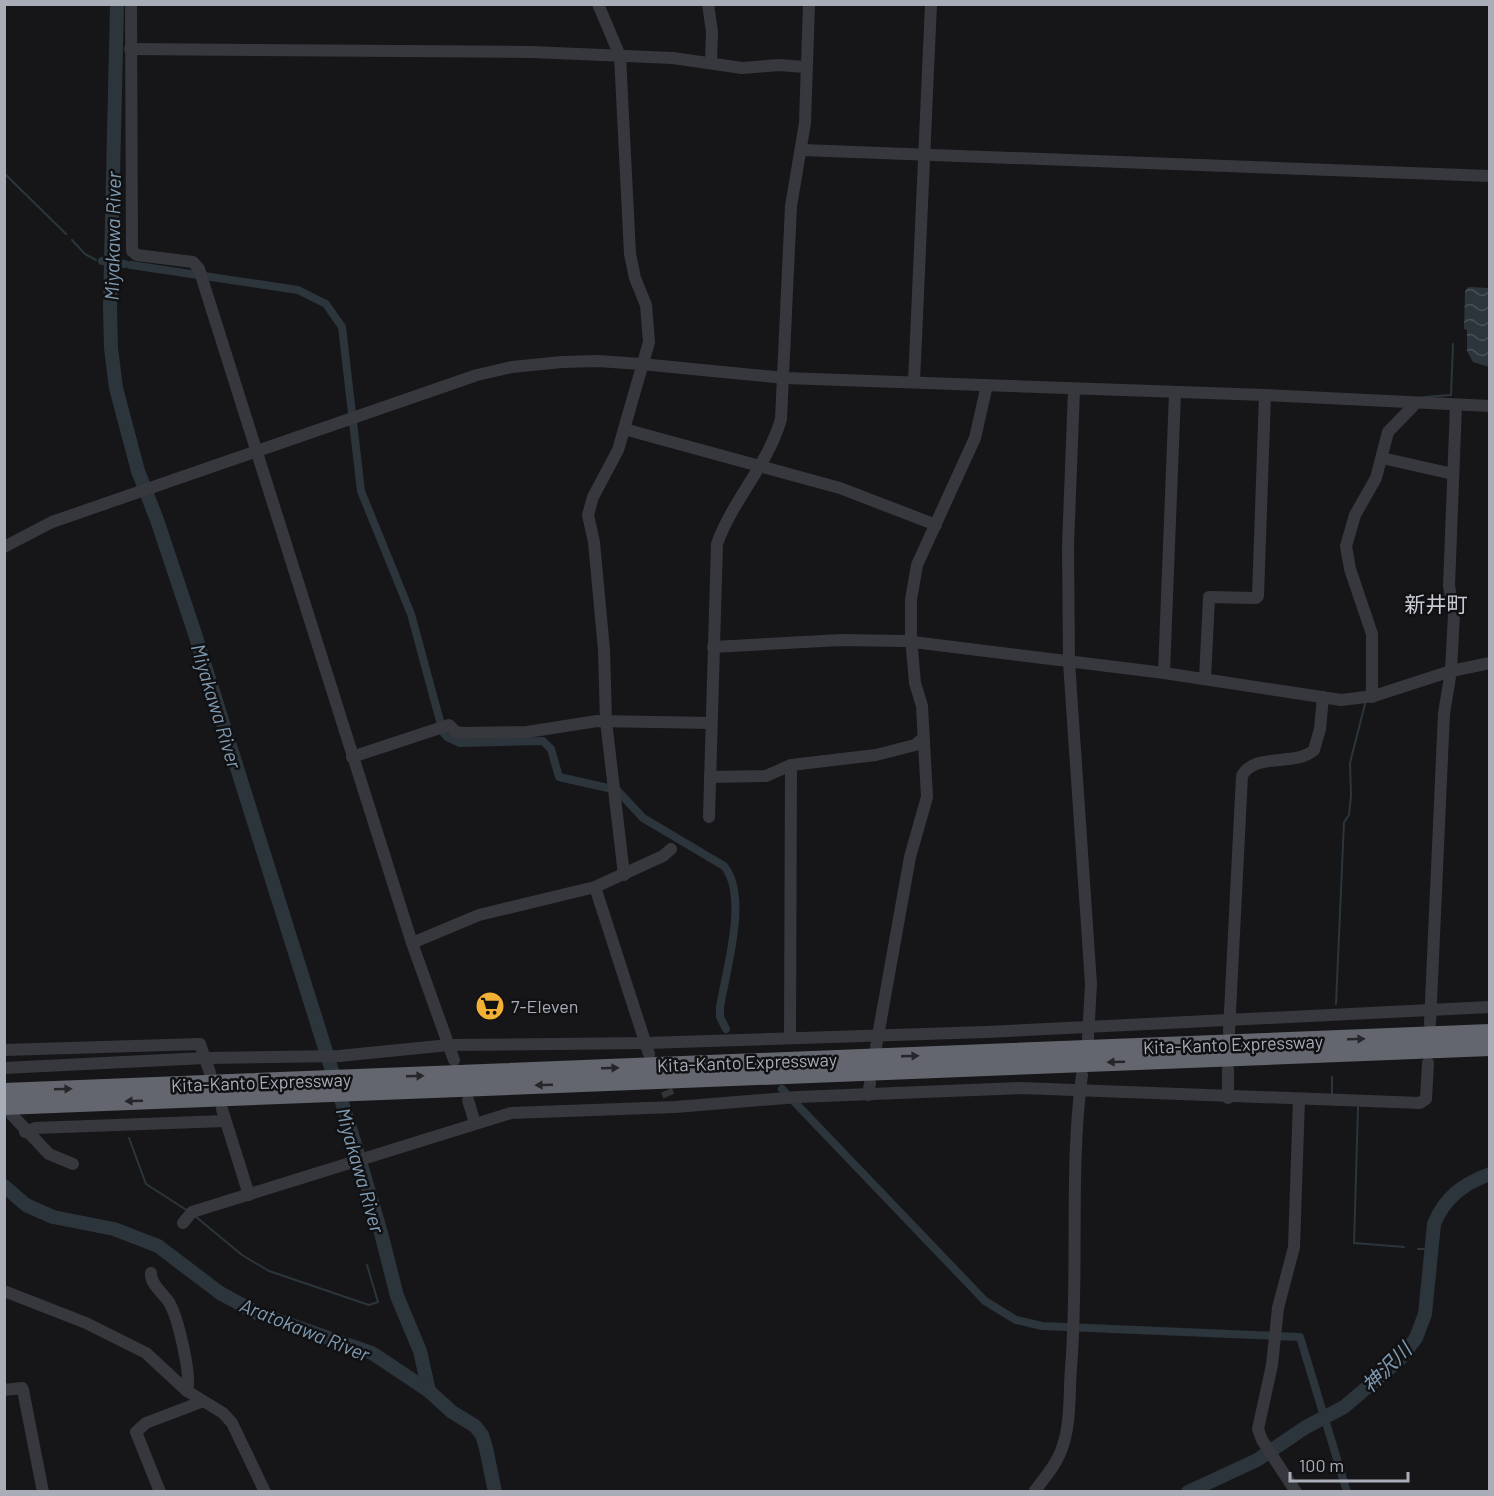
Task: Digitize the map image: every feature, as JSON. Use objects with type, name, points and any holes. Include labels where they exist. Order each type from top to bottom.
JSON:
[{"type":"highway","name":"Kita-Kanto Expressway","points":[[357,1085],[1490,1034]]},
{"type":"highway","name":"Kita-Kanto Expressway","points":[[4,1092],[357,1085],[1490,1047]]},
{"type":"highway","name":"Kita-Kanto Expressway","points":[[8,1110],[316,1086]]},
{"type":"street","points":[[131,4],[132,251],[137,255],[193,262],[201,275],[352,757],[412,943],[454,1060]]},
{"type":"street","points":[[598,4],[620,56],[630,254],[635,278],[646,305],[649,320],[649,342],[624,429],[615,456],[593,497],[588,514],[594,542],[604,650],[606,721],[624,875]]},
{"type":"street","points":[[708,4],[712,32],[711,62]]},
{"type":"street","points":[[709,817],[717,544],[723,528],[760,468],[776,435],[785,378],[791,206],[802,150],[808,4]]},
{"type":"street","points":[[914,382],[931,4]]},
{"type":"street","points":[[130,49],[531,52],[711,62],[742,69],[779,65],[805,67]]},
{"type":"street","points":[[802,150],[1490,176]]},
{"type":"street","points":[[4,546],[52,522],[352,417],[477,375],[512,367],[598,361],[785,378],[1265,395],[1490,406]]},
{"type":"street","points":[[877,1041],[910,857],[927,797],[922,739],[922,706],[915,683],[912,643],[911,600],[915,574],[975,438],[987,385]]},
{"type":"street","points":[[1074,390],[1068,546],[1069,662],[1091,984],[1088,1032]]},
{"type":"street","points":[[1164,673],[1176,393]]},
{"type":"street","points":[[1205,679],[1209,597],[1256,598],[1258,596],[1265,395]]},
{"type":"street","points":[[1372,697],[1372,634],[1350,569],[1346,546],[1355,515],[1376,478],[1388,432],[1416,403]]},
{"type":"street","points":[[1430,1024],[1444,713],[1451,671],[1454,614],[1449,586],[1456,405]]},
{"type":"street","points":[[624,429],[840,488],[936,525]]},
{"type":"street","points":[[1382,458],[1453,474]]},
{"type":"street","points":[[713,646],[876,640],[912,643],[1164,673],[1353,700],[1372,697],[1451,671],[1490,663]]},
{"type":"street","points":[[1229,1027],[1242,776],[1249,767],[1256,764],[1299,758],[1314,750],[1320,729],[1323,697]]},
{"type":"street","points":[[352,757],[449,725],[456,732],[463,733],[515,732],[606,721],[711,723]]},
{"type":"street","points":[[711,777],[766,776],[791,765],[876,754],[915,745],[922,739]]},
{"type":"street","points":[[790,1038],[791,765]]},
{"type":"street","points":[[412,943],[479,915],[596,887],[663,856],[671,849]]},
{"type":"street","points":[[596,887],[648,1048]]},
{"type":"street","points":[[4,1068],[206,1058],[313,1058],[449,1045],[648,1048],[790,1038],[877,1041],[1229,1027],[1490,1007]]},
{"type":"street","points":[[4,1050],[200,1044],[210,1073]]},
{"type":"street","points":[[183,1223],[189,1213],[512,1113],[672,1102],[798,1097],[869,1089],[1021,1089],[1423,1103],[1426,1099],[1428,1063]]},
{"type":"street","points":[[1228,1070],[1228,1098]]},
{"type":"street","points":[[1034,1491],[1052,1468],[1064,1444],[1074,1328],[1076,1134],[1082,1075]]},
{"type":"street","points":[[1296,1491],[1262,1440],[1259,1434],[1259,1422],[1276,1335],[1278,1308],[1294,1247],[1299,1099]]},
{"type":"street","points":[[468,1100],[475,1123]]},
{"type":"street","points":[[8,1110],[25,1132],[49,1154],[73,1164]]},
{"type":"street","points":[[25,1132],[35,1128],[223,1115],[249,1195]]},
{"type":"street","points":[[151,1273],[151,1279],[167,1298],[175,1318],[187,1371],[187,1391]]},
{"type":"street","points":[[4,1291],[129,1343],[146,1353],[187,1391],[223,1413],[232,1423],[265,1491]]},
{"type":"street","points":[[4,1390],[22,1388],[24,1390],[43,1491]]},
{"type":"street","points":[[160,1491],[136,1432],[146,1423],[201,1401]]},
{"type":"water","points":[[1468,287],[1489,288],[1489,367],[1473,362],[1467,351],[1467,330],[1464,329],[1465,291]]},
{"type":"waterway","name":"Miyakawa River","points":[[117,4],[110,307],[111,348],[116,388],[138,471],[195,634],[355,1144],[397,1296],[420,1351],[429,1391]]},
{"type":"waterway","points":[[4,173],[66,234]]},
{"type":"waterway","points":[[72,240],[85,254],[96,260]]},
{"type":"waterway","name":"Miyakawa River","points":[[102,261],[125,264]]},
{"type":"waterway","points":[[131,265],[298,290],[326,304],[342,327],[361,491],[411,614],[443,732],[447,737],[460,743],[543,741],[551,749],[559,777],[617,790],[643,818],[724,866],[731,879],[735,895],[734,934],[720,1007],[720,1017],[726,1029]]},
{"type":"waterway","points":[[1424,397],[1451,395],[1453,344]]},
{"type":"waterway","points":[[1336,1004],[1344,822],[1349,815],[1351,796],[1350,763],[1365,704]]},
{"type":"waterway","points":[[1332,1077],[1332,1096]]},
{"type":"waterway","points":[[782,1089],[985,1301],[1016,1320],[1042,1326],[1300,1337],[1347,1492]]},
{"type":"waterway","points":[[1358,1107],[1354,1243],[1404,1247]]},
{"type":"waterway","points":[[129,1138],[146,1184],[188,1211]]},
{"type":"waterway","name":"神沢川","points":[[1188,1492],[1257,1460],[1306,1427],[1344,1407],[1399,1360],[1416,1338],[1425,1314],[1434,1224],[1438,1215],[1449,1199],[1463,1187],[1490,1174]]},
{"type":"waterway","name":"Aratokawa River","points":[[4,1186],[26,1205],[53,1217],[114,1229],[158,1246],[220,1293],[257,1313],[372,1353],[429,1391],[452,1412],[475,1426],[482,1435],[486,1448],[495,1492]]},
{"type":"waterway","points":[[195,1216],[242,1255],[269,1271],[369,1305],[378,1302],[367,1265]]},
{"type":"waterway","points":[[1418,1249],[1433,1249]]},
{"type":"waterway","name":"Miyakawa River","points":[[393,1298],[397,1296]]},
{"type":"tunnel","points":[[659,1074],[669,1096]]},
{"type":"place","name":"7-Eleven","points":[[490,1006]]},
{"type":"district","name":"新井町","points":[[1436,603]]}]
